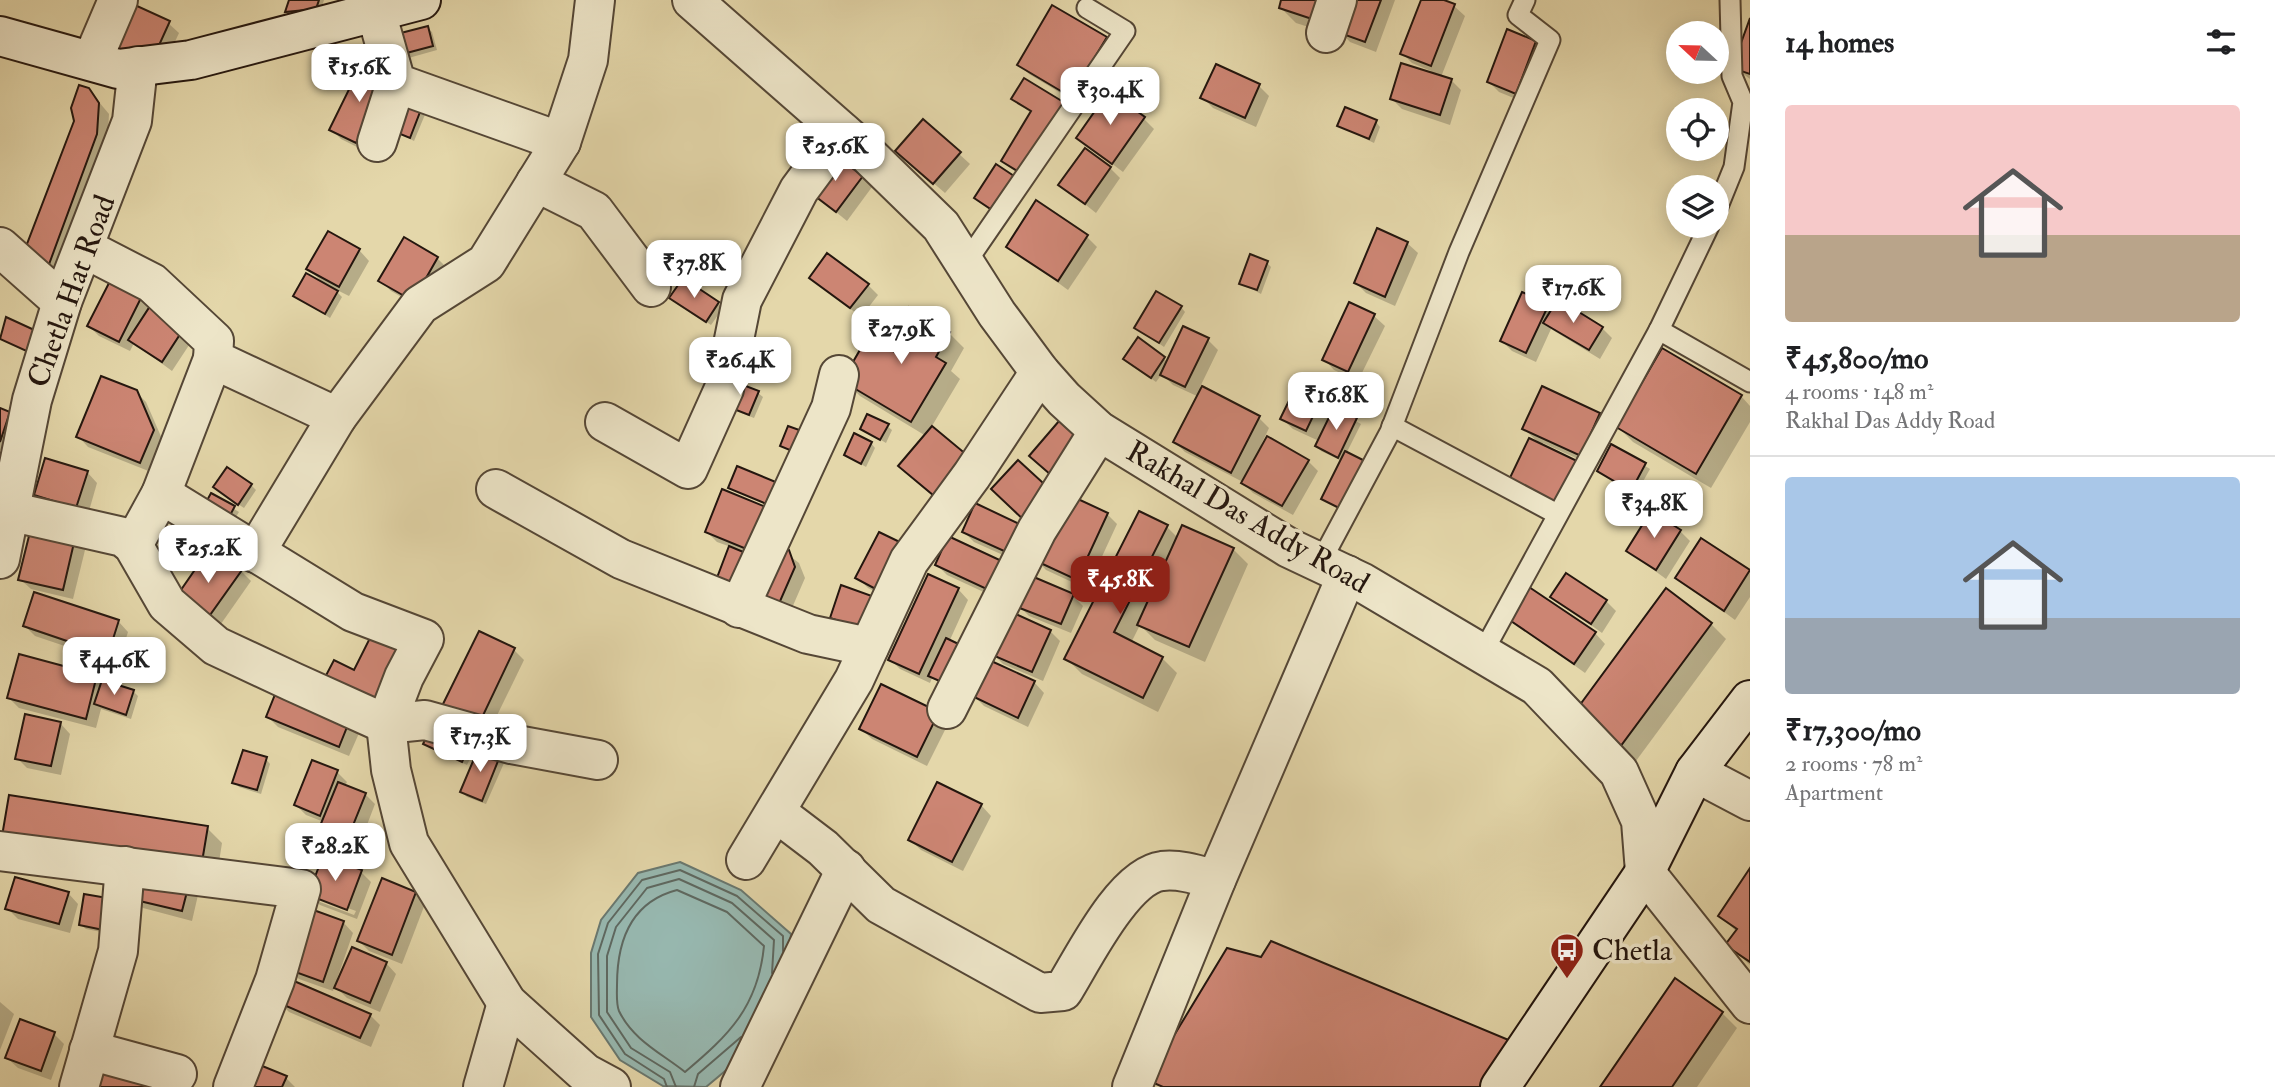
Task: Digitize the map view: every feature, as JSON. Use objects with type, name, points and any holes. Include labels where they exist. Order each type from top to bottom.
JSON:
[{"type":"street","points":[[92,61],[118,0]]},
{"type":"street","points":[[0,36],[118,69],[191,60],[421,0]]},
{"type":"street","points":[[255,553],[337,417],[420,305],[486,263],[536,183],[561,142],[588,60],[595,0]]},
{"type":"street","name":"Rakhal Das Addy Road","points":[[692,0],[842,132],[941,226],[1040,372],[1064,399],[1099,431],[1222,508],[1334,569],[1536,686],[1619,772],[1641,821],[1645,872]]},
{"type":"street","points":[[376,12],[396,83],[377,142]]},
{"type":"street","name":"Chetla Hat Road","points":[[0,559],[16,397],[62,302],[132,121],[138,66]]},
{"type":"street","points":[[396,83],[561,142]]},
{"type":"street","points":[[606,422],[688,469],[724,389],[742,300],[799,190],[842,132]]},
{"type":"street","points":[[536,183],[594,211],[651,287]]},
{"type":"street","points":[[0,247],[62,302]]},
{"type":"street","points":[[84,248],[152,283],[214,341],[213,359],[161,494],[133,545]]},
{"type":"street","points":[[213,359],[337,417]]},
{"type":"street","points":[[746,860],[777,813],[854,680],[909,561],[972,475],[1040,372]]},
{"type":"street","points":[[739,608],[831,408],[839,375]]},
{"type":"street","points":[[947,709],[1037,530],[1099,431]]},
{"type":"street","points":[[496,489],[621,559],[808,634],[869,647]]},
{"type":"street","points":[[161,494],[353,612],[424,639],[404,677],[386,724],[391,770],[409,843],[507,1003],[585,1073],[611,1087]]},
{"type":"street","points":[[5,510],[123,537],[133,545],[167,604],[216,646],[386,724],[425,720],[511,744],[598,760]]},
{"type":"street","points":[[1132,1087],[1216,880],[1334,569]]},
{"type":"street","points":[[1500,1087],[1645,872],[1695,772],[1750,700]]},
{"type":"street","points":[[1695,772],[1750,801]]},
{"type":"street","points":[[777,813],[846,869],[881,905],[1040,993],[1063,991],[1127,891],[1160,871],[1190,872],[1216,880]]},
{"type":"street","points":[[0,851],[301,889],[275,980],[233,1087]]},
{"type":"street","points":[[79,1087],[118,951],[125,866]]},
{"type":"street","points":[[740,1087],[846,869]]},
{"type":"street","points":[[1645,872],[1750,1004]]},
{"type":"street","points":[[483,1087],[507,1003]]},
{"type":"street","points":[[89,1050],[177,1074]]},
{"type":"lane","points":[[1334,569],[1459,252],[1550,40],[1518,15],[1525,0]]},
{"type":"lane","points":[[1729,179],[1734,167],[1743,102],[1732,76],[1730,0]]},
{"type":"lane","points":[[965,264],[1125,31],[1087,8]]},
{"type":"lane","points":[[1482,654],[1659,330],[1703,238]]},
{"type":"lane","points":[[1659,330],[1750,382]]},
{"type":"lane","points":[[1392,426],[1557,514]]},
{"type":"water","points":[[680,862],[741,890],[791,934],[787,982],[755,1046],[706,1087],[663,1086],[620,1060],[591,1017],[591,953],[601,920],[638,873]]},
{"type":"building","points":[[124,0],[170,21],[151,63],[105,43]]},
{"type":"building","points":[[289,0],[319,0],[316,9],[285,12]]},
{"type":"building","points":[[1281,0],[1329,0],[1321,22],[1279,8]]},
{"type":"building","points":[[1349,0],[1381,0],[1365,42],[1337,32]]},
{"type":"building","points":[[1421,0],[1444,0],[1455,4],[1431,66],[1400,54]]},
{"type":"building","points":[[1052,5],[1107,37],[1071,97],[1017,65]]},
{"type":"building","points":[[1750,18],[1750,74],[1732,68]]},
{"type":"building","points":[[428,26],[433,46],[399,55],[393,35]]},
{"type":"building","points":[[1507,29],[1536,41],[1516,94],[1487,82]]},
{"type":"building","points":[[1401,63],[1452,79],[1440,115],[1390,99]]},
{"type":"building","points":[[1216,64],[1260,84],[1245,118],[1200,98]]},
{"type":"building","points":[[361,65],[389,78],[356,143],[329,130]]},
{"type":"building","points":[[1024,78],[1065,103],[1022,174],[1001,161],[1031,111],[1011,99]]},
{"type":"building","points":[[79,85],[89,88],[99,103],[97,134],[48,267],[22,257],[74,121],[71,108]]},
{"type":"building","points":[[404,90],[425,99],[410,138],[388,129]]},
{"type":"building","points":[[1109,91],[1145,117],[1112,164],[1076,138]]},
{"type":"building","points":[[1345,107],[1377,120],[1369,139],[1337,126]]},
{"type":"building","points":[[923,119],[961,152],[933,184],[895,151]]},
{"type":"building","points":[[1085,148],[1111,167],[1085,204],[1058,185]]},
{"type":"building","points":[[833,154],[863,176],[836,212],[807,190]]},
{"type":"building","points":[[996,164],[1017,178],[995,212],[974,198]]},
{"type":"building","points":[[1036,200],[1088,235],[1058,281],[1006,247]]},
{"type":"building","points":[[1377,228],[1408,242],[1385,297],[1354,283]]},
{"type":"building","points":[[328,231],[360,249],[339,287],[306,269]]},
{"type":"building","points":[[404,237],[438,257],[413,301],[378,281]]},
{"type":"building","points":[[827,253],[869,284],[850,308],[809,278]]},
{"type":"building","points":[[1250,254],[1268,261],[1257,290],[1239,284]]},
{"type":"building","points":[[306,273],[338,291],[325,314],[293,296]]},
{"type":"building","points":[[683,278],[719,302],[706,322],[669,298]]},
{"type":"building","points":[[110,281],[142,296],[119,342],[87,326]]},
{"type":"building","points":[[1156,291],[1182,306],[1159,343],[1134,328]]},
{"type":"building","points":[[1522,292],[1549,304],[1526,353],[1500,341]]},
{"type":"building","points":[[1558,299],[1603,327],[1589,350],[1543,323]]},
{"type":"building","points":[[154,300],[188,322],[162,362],[128,340]]},
{"type":"building","points":[[1349,302],[1375,314],[1348,372],[1322,360]]},
{"type":"building","points":[[909,307],[950,332],[936,357],[946,363],[911,422],[842,381],[868,336],[896,353],[903,342],[891,335]]},
{"type":"building","points":[[6,317],[43,334],[33,354],[0,339]]},
{"type":"building","points":[[1183,326],[1209,338],[1185,387],[1160,375]]},
{"type":"building","points":[[1138,337],[1165,357],[1151,378],[1123,359]]},
{"type":"building","points":[[1662,348],[1742,395],[1696,474],[1616,427]]},
{"type":"building","points":[[1302,374],[1327,387],[1306,431],[1280,419]]},
{"type":"building","points":[[101,376],[137,390],[154,430],[140,463],[76,437]]},
{"type":"building","points":[[730,380],[759,391],[749,415],[721,404]]},
{"type":"building","points":[[1202,386],[1260,416],[1231,473],[1173,442]]},
{"type":"building","points":[[1542,386],[1600,413],[1581,456],[1522,429]]},
{"type":"building","points":[[1334,407],[1357,418],[1338,458],[1315,446]]},
{"type":"building","points":[[0,408],[10,412],[0,442]]},
{"type":"building","points":[[867,414],[889,424],[880,440],[860,429]]},
{"type":"building","points":[[1059,421],[1088,447],[1058,481],[1029,456]]},
{"type":"building","points":[[788,426],[805,432],[797,453],[780,446]]},
{"type":"building","points":[[932,426],[973,460],[939,500],[898,466]]},
{"type":"building","points":[[854,433],[872,442],[861,464],[844,455]]},
{"type":"building","points":[[1267,436],[1309,460],[1282,506],[1241,483]]},
{"type":"building","points":[[1529,438],[1577,461],[1554,507],[1507,484]]},
{"type":"building","points":[[1611,444],[1646,463],[1631,491],[1597,471]]},
{"type":"building","points":[[1345,451],[1367,462],[1343,510],[1321,499]]},
{"type":"building","points":[[45,458],[88,471],[76,508],[34,495]]},
{"type":"building","points":[[1018,460],[1054,493],[1027,523],[991,489]]},
{"type":"building","points":[[737,466],[783,485],[774,507],[728,488]]},
{"type":"building","points":[[227,467],[252,484],[238,505],[213,487]]},
{"type":"building","points":[[722,489],[778,512],[761,555],[705,532]]},
{"type":"building","points":[[211,493],[235,506],[228,519],[204,506]]},
{"type":"building","points":[[1065,493],[1108,513],[1077,580],[1034,560]]},
{"type":"building","points":[[975,503],[1028,528],[1015,556],[962,532]]},
{"type":"building","points":[[1139,511],[1168,525],[1114,632],[1163,657],[1143,698],[1064,659]]},
{"type":"building","points":[[1651,511],[1681,530],[1656,570],[1626,551]]},
{"type":"building","points":[[32,524],[76,534],[63,590],[18,580]]},
{"type":"building","points":[[1182,525],[1234,548],[1189,647],[1137,625]]},
{"type":"building","points":[[879,532],[908,546],[883,593],[855,578]]},
{"type":"building","points":[[948,536],[1006,563],[993,592],[935,565]]},
{"type":"building","points":[[1701,538],[1750,570],[1724,611],[1675,578]]},
{"type":"building","points":[[772,543],[789,550],[795,567],[774,615],[745,602]]},
{"type":"building","points":[[729,546],[753,556],[738,593],[715,583]]},
{"type":"building","points":[[210,548],[242,570],[205,622],[174,600]]},
{"type":"building","points":[[1566,573],[1607,600],[1591,624],[1550,597]]},
{"type":"building","points":[[928,574],[959,588],[919,674],[888,660]]},
{"type":"building","points":[[1029,575],[1074,594],[1061,624],[1017,607]]},
{"type":"building","points":[[841,585],[883,600],[872,632],[830,618]]},
{"type":"building","points":[[1529,587],[1596,632],[1574,664],[1508,619]]},
{"type":"building","points":[[1666,588],[1712,623],[1617,751],[1571,717]]},
{"type":"building","points":[[34,592],[119,620],[108,655],[23,626]]},
{"type":"building","points":[[1009,611],[1051,630],[1032,672],[990,654]]},
{"type":"building","points":[[376,626],[407,642],[372,711],[321,685],[334,660],[354,670]]},
{"type":"building","points":[[479,631],[515,648],[478,726],[441,708]]},
{"type":"building","points":[[946,638],[969,649],[951,686],[928,676]]},
{"type":"building","points":[[19,654],[97,675],[86,719],[7,698]]},
{"type":"building","points":[[989,660],[1035,681],[1018,718],[972,696]]},
{"type":"building","points":[[102,680],[134,690],[126,715],[94,704]]},
{"type":"building","points":[[280,682],[353,712],[339,747],[266,717]]},
{"type":"building","points":[[881,684],[939,712],[917,757],[859,729]]},
{"type":"building","points":[[25,714],[61,722],[51,766],[15,759]]},
{"type":"building","points":[[432,725],[471,743],[462,762],[423,744]]},
{"type":"building","points":[[479,747],[500,756],[482,801],[460,792]]},
{"type":"building","points":[[243,750],[267,757],[257,790],[232,783]]},
{"type":"building","points":[[312,760],[338,770],[320,816],[294,805]]},
{"type":"building","points":[[338,782],[366,793],[341,855],[313,843]]},
{"type":"building","points":[[937,782],[982,804],[952,862],[908,840]]},
{"type":"building","points":[[9,795],[208,826],[200,874],[1,842]]},
{"type":"building","points":[[323,856],[362,870],[347,910],[308,895]]},
{"type":"building","points":[[1750,868],[1750,962],[1725,945],[1737,929],[1718,916]]},
{"type":"building","points":[[138,871],[189,884],[182,911],[131,899]]},
{"type":"building","points":[[15,877],[69,892],[59,924],[5,909]]},
{"type":"building","points":[[382,878],[416,892],[392,955],[357,941]]},
{"type":"building","points":[[84,894],[119,900],[113,932],[79,925]]},
{"type":"building","points":[[308,908],[344,921],[323,982],[287,969]]},
{"type":"building","points":[[1271,941],[1511,1041],[1482,1087],[1163,1087],[1147,1080],[1227,948],[1261,957]]},
{"type":"building","points":[[352,947],[387,962],[370,1003],[334,988]]},
{"type":"building","points":[[287,978],[371,1014],[360,1038],[277,1002]]},
{"type":"building","points":[[1675,978],[1723,1012],[1672,1087],[1600,1087]]},
{"type":"building","points":[[20,1019],[55,1032],[41,1071],[5,1058]]},
{"type":"building","points":[[96,1061],[147,1080],[145,1087],[87,1087]]},
{"type":"building","points":[[250,1061],[287,1076],[282,1087],[239,1087]]},
{"type":"place","name":"Chetla","points":[[1567,980]]}]
